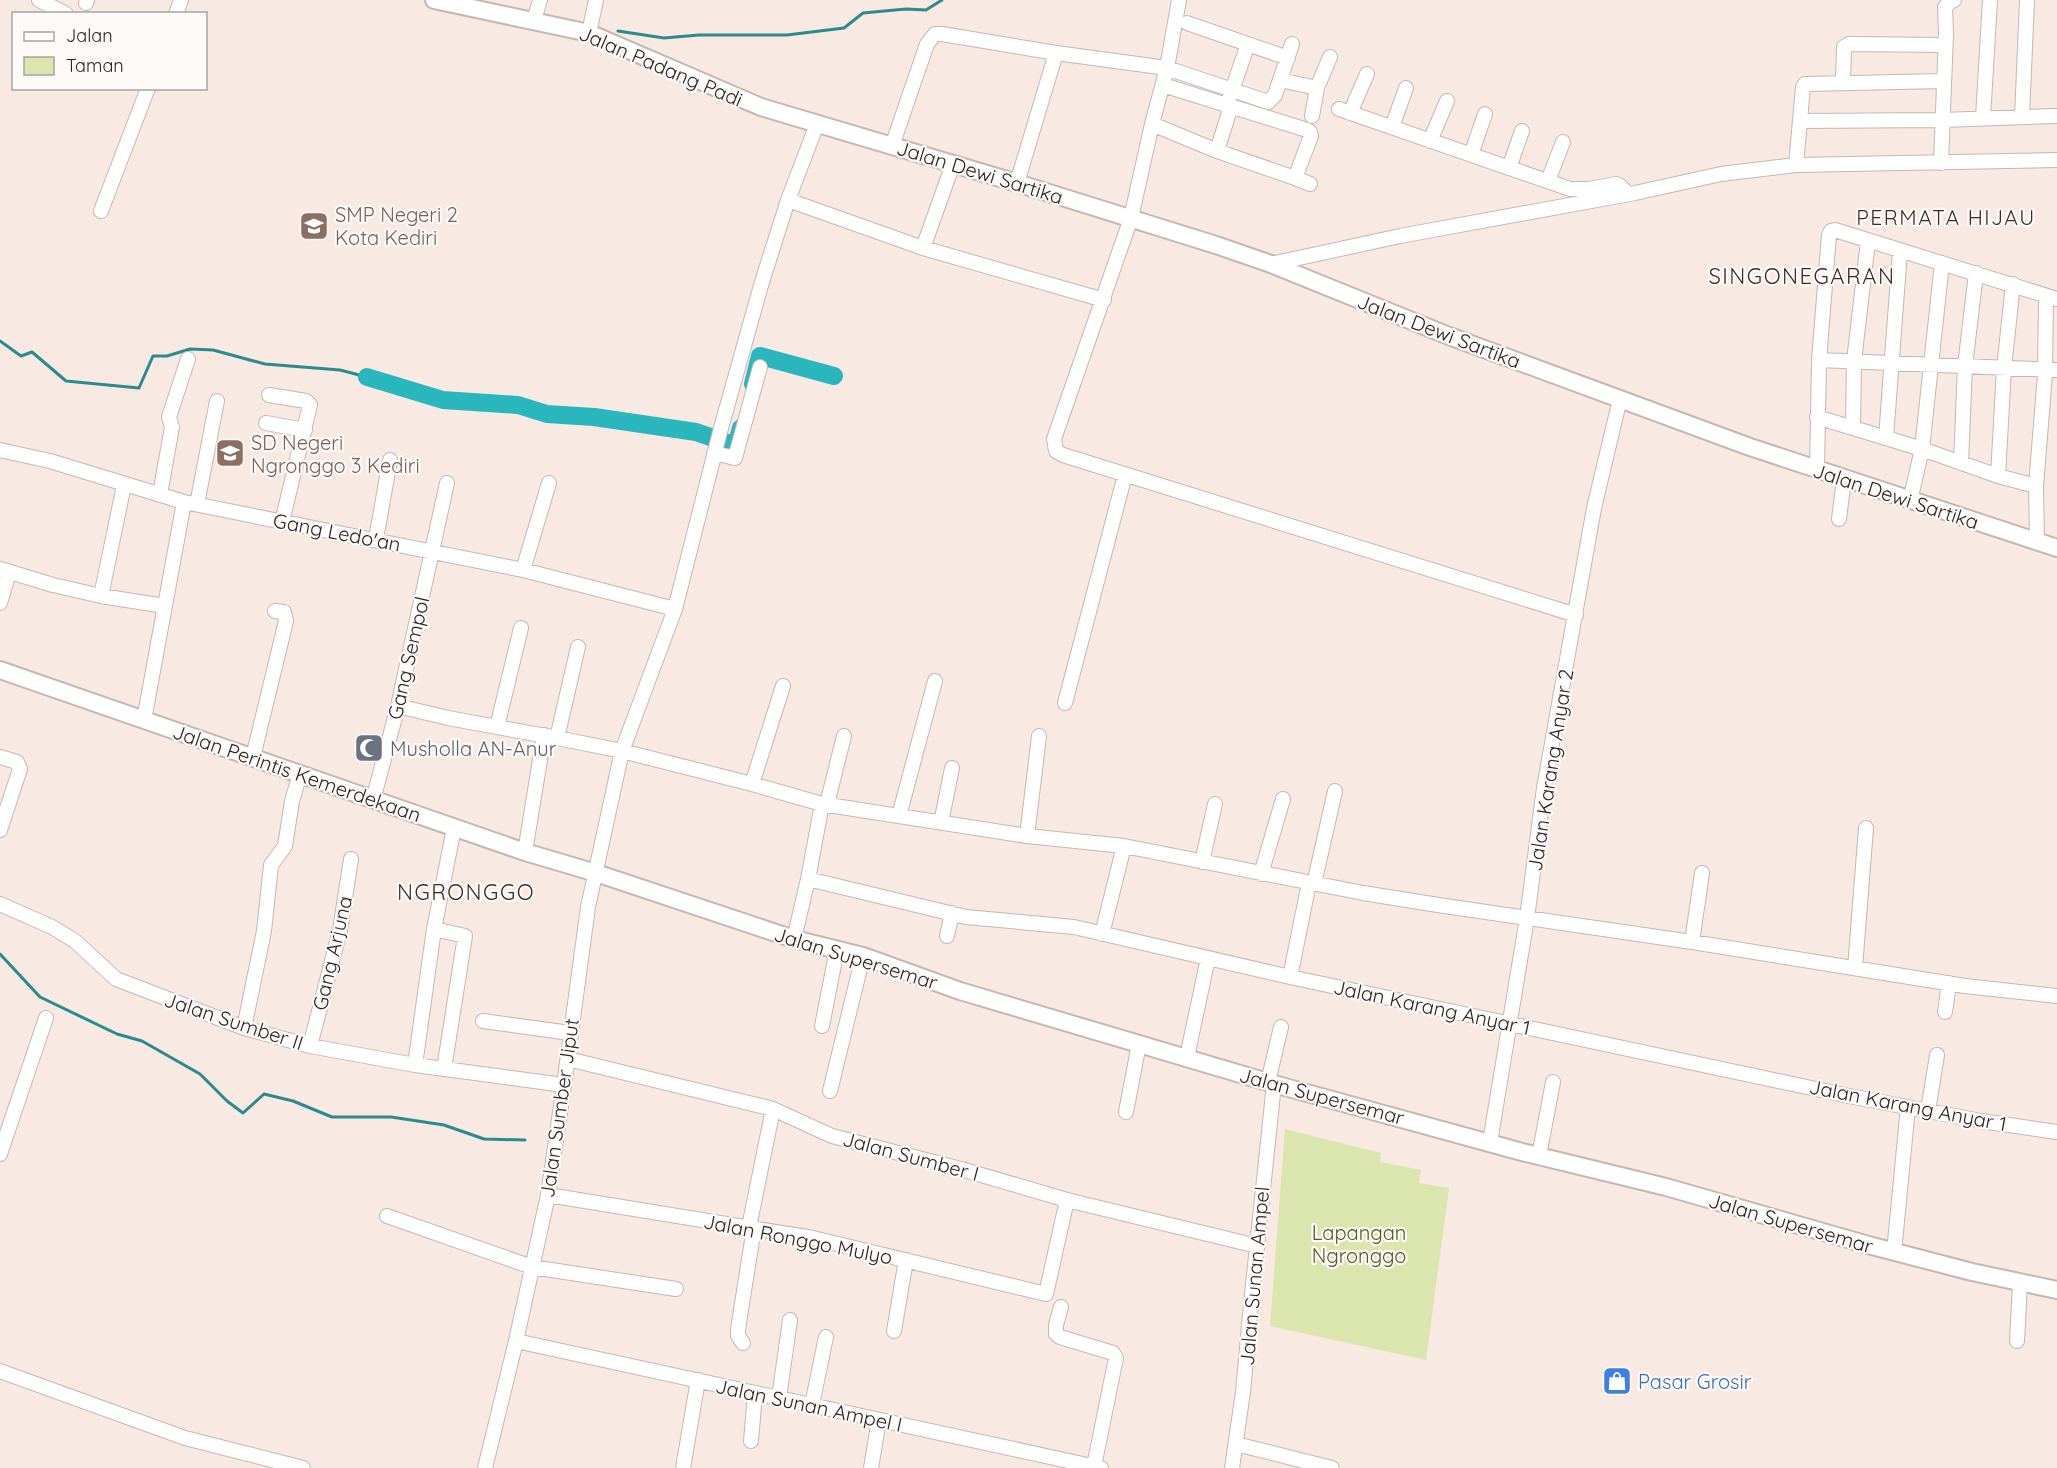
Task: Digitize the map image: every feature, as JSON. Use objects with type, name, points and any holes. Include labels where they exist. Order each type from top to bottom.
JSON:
[{"type":"main road","name":"Jalan Padang Padi","points":[[434,0],[589,33],[752,104],[817,124]]},
{"type":"main road","name":"Jalan Dewi Sartika","points":[[817,124],[1131,218],[1271,264],[1449,336],[1620,399],[1817,470],[2057,548]]},
{"type":"main road","name":"Jalan Perintis Kemerdekaan","points":[[0,670],[454,828],[596,873]]},
{"type":"main road","name":"Jalan Supersemar","points":[[596,873],[794,939],[863,956],[960,991],[1271,1083],[1539,1156],[1666,1187],[1894,1252],[2057,1290]]},
{"type":"street","points":[[39,0],[62,12]]},
{"type":"street","points":[[534,20],[540,0]]},
{"type":"street","points":[[589,33],[596,0]]},
{"type":"street","points":[[1179,0],[1167,68],[1131,218],[1053,444],[1056,451],[1576,615]]},
{"type":"street","points":[[1941,163],[1945,7],[1954,0]]},
{"type":"street","points":[[1983,118],[1990,0]]},
{"type":"street","points":[[2022,117],[2027,0]]},
{"type":"street","points":[[1187,23],[1287,57]]},
{"type":"street","points":[[892,146],[927,44],[935,34],[1167,68],[1268,102],[1275,95],[1292,44]]},
{"type":"street","points":[[1216,151],[1232,89],[1248,44]]},
{"type":"street","points":[[1843,82],[1844,47],[1849,44],[1945,45]]},
{"type":"street","points":[[1017,183],[1056,53]]},
{"type":"street","points":[[1312,116],[1317,88],[1330,57]]},
{"type":"street","points":[[1367,74],[1344,111],[1570,189],[1588,189],[1616,184],[1628,194]]},
{"type":"street","points":[[1280,80],[1317,88]]},
{"type":"street","points":[[1796,165],[1805,84],[1943,81]]},
{"type":"street","points":[[1163,85],[1310,132],[1311,136],[1295,178]]},
{"type":"street","points":[[1392,127],[1406,88]]},
{"type":"street","points":[[101,211],[147,90]]},
{"type":"street","points":[[1430,141],[1447,101]]},
{"type":"street","points":[[1471,154],[1485,114]]},
{"type":"street","points":[[1800,121],[2057,116]]},
{"type":"street","name":"Jalan Sumber Jiput","points":[[485,1468],[548,1195],[588,906],[622,752],[675,609],[715,450],[762,282],[788,200],[817,124]]},
{"type":"street","points":[[1152,124],[1216,151],[1310,184]]},
{"type":"street","points":[[1509,168],[1522,131]]},
{"type":"street","points":[[1548,181],[1563,142]]},
{"type":"street","points":[[1271,264],[1400,236],[1628,194],[1721,174],[1796,165],[2057,160]]},
{"type":"street","points":[[923,248],[953,164]]},
{"type":"street","points":[[788,200],[923,248],[1104,300]]},
{"type":"street","points":[[1817,470],[1819,360],[1830,231],[1835,230],[2052,298],[2048,372],[2036,486],[2037,542]]},
{"type":"street","points":[[1853,427],[1854,361],[1868,241]]},
{"type":"street","points":[[1886,438],[1900,251]]},
{"type":"street","points":[[1910,501],[1922,449],[1942,263]]},
{"type":"street","points":[[1961,463],[1965,366],[1976,273]]},
{"type":"street","points":[[1998,476],[2004,369],[2013,284]]},
{"type":"street","points":[[160,494],[172,427],[169,417],[188,359]]},
{"type":"street","points":[[1819,360],[1930,363],[2048,372]]},
{"type":"street","points":[[715,450],[735,458],[760,367]]},
{"type":"street","points":[[269,395],[309,402],[310,407],[282,522]]},
{"type":"street","name":"Jalan Karang Anyar 2","points":[[1490,1142],[1527,918],[1544,788],[1598,490],[1620,399]]},
{"type":"street","points":[[144,720],[165,606],[217,401]]},
{"type":"street","points":[[1817,417],[1922,449],[1998,476],[2036,486]]},
{"type":"street","points":[[266,423],[305,430]]},
{"type":"street","name":"Gang Ledo'an","points":[[0,450],[50,461],[124,485],[191,503],[523,570],[675,609]]},
{"type":"street","points":[[376,539],[390,460]]},
{"type":"street","points":[[1065,703],[1125,474]]},
{"type":"street","points":[[1839,519],[1844,479]]},
{"type":"street","name":"Gang Sempol","points":[[373,800],[398,706],[447,483]]},
{"type":"street","points":[[523,570],[549,483]]},
{"type":"street","points":[[101,596],[124,485]]},
{"type":"street","points":[[0,603],[5,570],[53,585],[101,596],[165,606]]},
{"type":"street","points":[[254,757],[286,621],[284,612],[274,611]]},
{"type":"street","points":[[497,727],[522,628]]},
{"type":"street","points":[[525,852],[550,736],[578,647]]},
{"type":"street","points":[[899,816],[935,681]]},
{"type":"street","points":[[752,784],[783,686]]},
{"type":"street","points":[[398,706],[622,752],[825,804],[1027,836],[1124,846],[1427,904],[1692,942],[1949,983],[2057,996]]},
{"type":"street","points":[[794,939],[825,804],[844,736]]},
{"type":"street","points":[[1027,836],[1039,736]]},
{"type":"street","points":[[0,758],[17,762],[20,769],[0,830]]},
{"type":"street","points":[[941,823],[952,768]]},
{"type":"street","points":[[244,1028],[264,932],[271,865],[285,846],[292,801],[300,774]]},
{"type":"street","points":[[1290,977],[1335,791]]},
{"type":"street","points":[[1261,874],[1282,799]]},
{"type":"street","points":[[1202,862],[1215,804]]},
{"type":"street","points":[[416,1065],[434,929],[454,828]]},
{"type":"street","points":[[1855,968],[1866,828]]},
{"type":"street","points":[[1102,934],[1124,846]]},
{"type":"street","name":"Gang Arjuna","points":[[310,1046],[339,930],[351,859]]},
{"type":"street","points":[[1692,942],[1702,873]]},
{"type":"street","name":"Jalan Karang Anyar 1","points":[[808,879],[966,917],[1074,927],[1290,977],[1908,1107],[2057,1132]]},
{"type":"street","name":"Jalan Sumber II","points":[[0,904],[52,927],[75,941],[116,979],[244,1028],[310,1046],[416,1065],[564,1085]]},
{"type":"street","points":[[947,936],[952,914]]},
{"type":"street","points":[[434,929],[465,936],[444,1069]]},
{"type":"street","points":[[822,1026],[837,949]]},
{"type":"street","points":[[830,1091],[863,956]]},
{"type":"street","points":[[1187,1057],[1208,958]]},
{"type":"street","points":[[1945,1012],[1949,983]]},
{"type":"street","points":[[0,1154],[46,1018]]},
{"type":"street","points":[[483,1020],[570,1033]]},
{"type":"street","name":"Jalan Sunan Ampel","points":[[1232,1468],[1245,1372],[1271,1083],[1281,1027]]},
{"type":"street","points":[[1126,1112],[1139,1044]]},
{"type":"street","points":[[1928,1111],[1937,1055]]},
{"type":"street","name":"Jalan Sumber I","points":[[568,1059],[773,1109],[832,1136],[961,1169],[1067,1200],[1257,1246]]},
{"type":"street","points":[[1539,1156],[1553,1082]]},
{"type":"street","points":[[1894,1252],[1908,1107]]},
{"type":"street","points":[[743,1343],[738,1336],[738,1329],[752,1227],[773,1109]]},
{"type":"street","name":"Jalan Ronggo Mulyo","points":[[548,1195],[752,1227],[836,1243],[1046,1294],[1067,1200]]},
{"type":"street","points":[[387,1216],[532,1267],[676,1289]]},
{"type":"street","points":[[894,1331],[906,1260]]},
{"type":"street","points":[[2018,1341],[2020,1283]]},
{"type":"street","points":[[1061,1307],[1056,1334],[1113,1353],[1116,1358],[1097,1467]]},
{"type":"street","points":[[779,1398],[790,1320]]},
{"type":"street","points":[[812,1405],[826,1337]]},
{"type":"street","name":"Jalan Sunan Ampel I","points":[[516,1341],[1097,1467]]},
{"type":"street","points":[[0,1371],[185,1437],[303,1468]]},
{"type":"street","points":[[683,1468],[698,1380]]},
{"type":"street","points":[[751,1441],[755,1394]]},
{"type":"street","points":[[871,1468],[879,1420]]},
{"type":"street","points":[[1236,1444],[1332,1468]]},
{"type":"green space","name":"Lapangan Ngronggo","points":[[1285,1129],[1381,1153],[1380,1162],[1421,1170],[1419,1183],[1449,1188],[1426,1360],[1270,1326]]},
{"type":"waterway","points":[[618,31],[664,38],[699,35],[787,35],[844,28],[863,13],[906,9],[926,10],[942,0]]},
{"type":"waterway","points":[[0,341],[21,356],[32,352],[66,381],[139,388],[153,356],[167,356],[190,349],[213,350],[265,364],[340,370],[367,377]]},
{"type":"waterway","points":[[753,384],[760,356],[834,376]]},
{"type":"waterway","points":[[367,377],[443,400],[518,405],[547,414],[594,417],[696,432],[736,446],[741,428]]},
{"type":"waterway","points":[[0,954],[40,997],[117,1034],[142,1041],[200,1074],[227,1101],[243,1113],[264,1094],[293,1101],[332,1117],[391,1117],[444,1125],[484,1139],[525,1140]]},
{"type":"place","name":"SMP Negeri 2 Kota Kediri","points":[[314,226]]},
{"type":"place","name":"SD Negeri Ngronggo 3 Kediri","points":[[230,453]]},
{"type":"place","name":"Musholla AN-Anur","points":[[369,748]]},
{"type":"place","name":"Pasar Grosir","points":[[1617,1381]]},
{"type":"district","name":"PERMATA HIJAU","points":[[1946,217]]},
{"type":"district","name":"SINGONEGARAN","points":[[1802,276]]},
{"type":"district","name":"NGRONGGO","points":[[466,892]]}]
